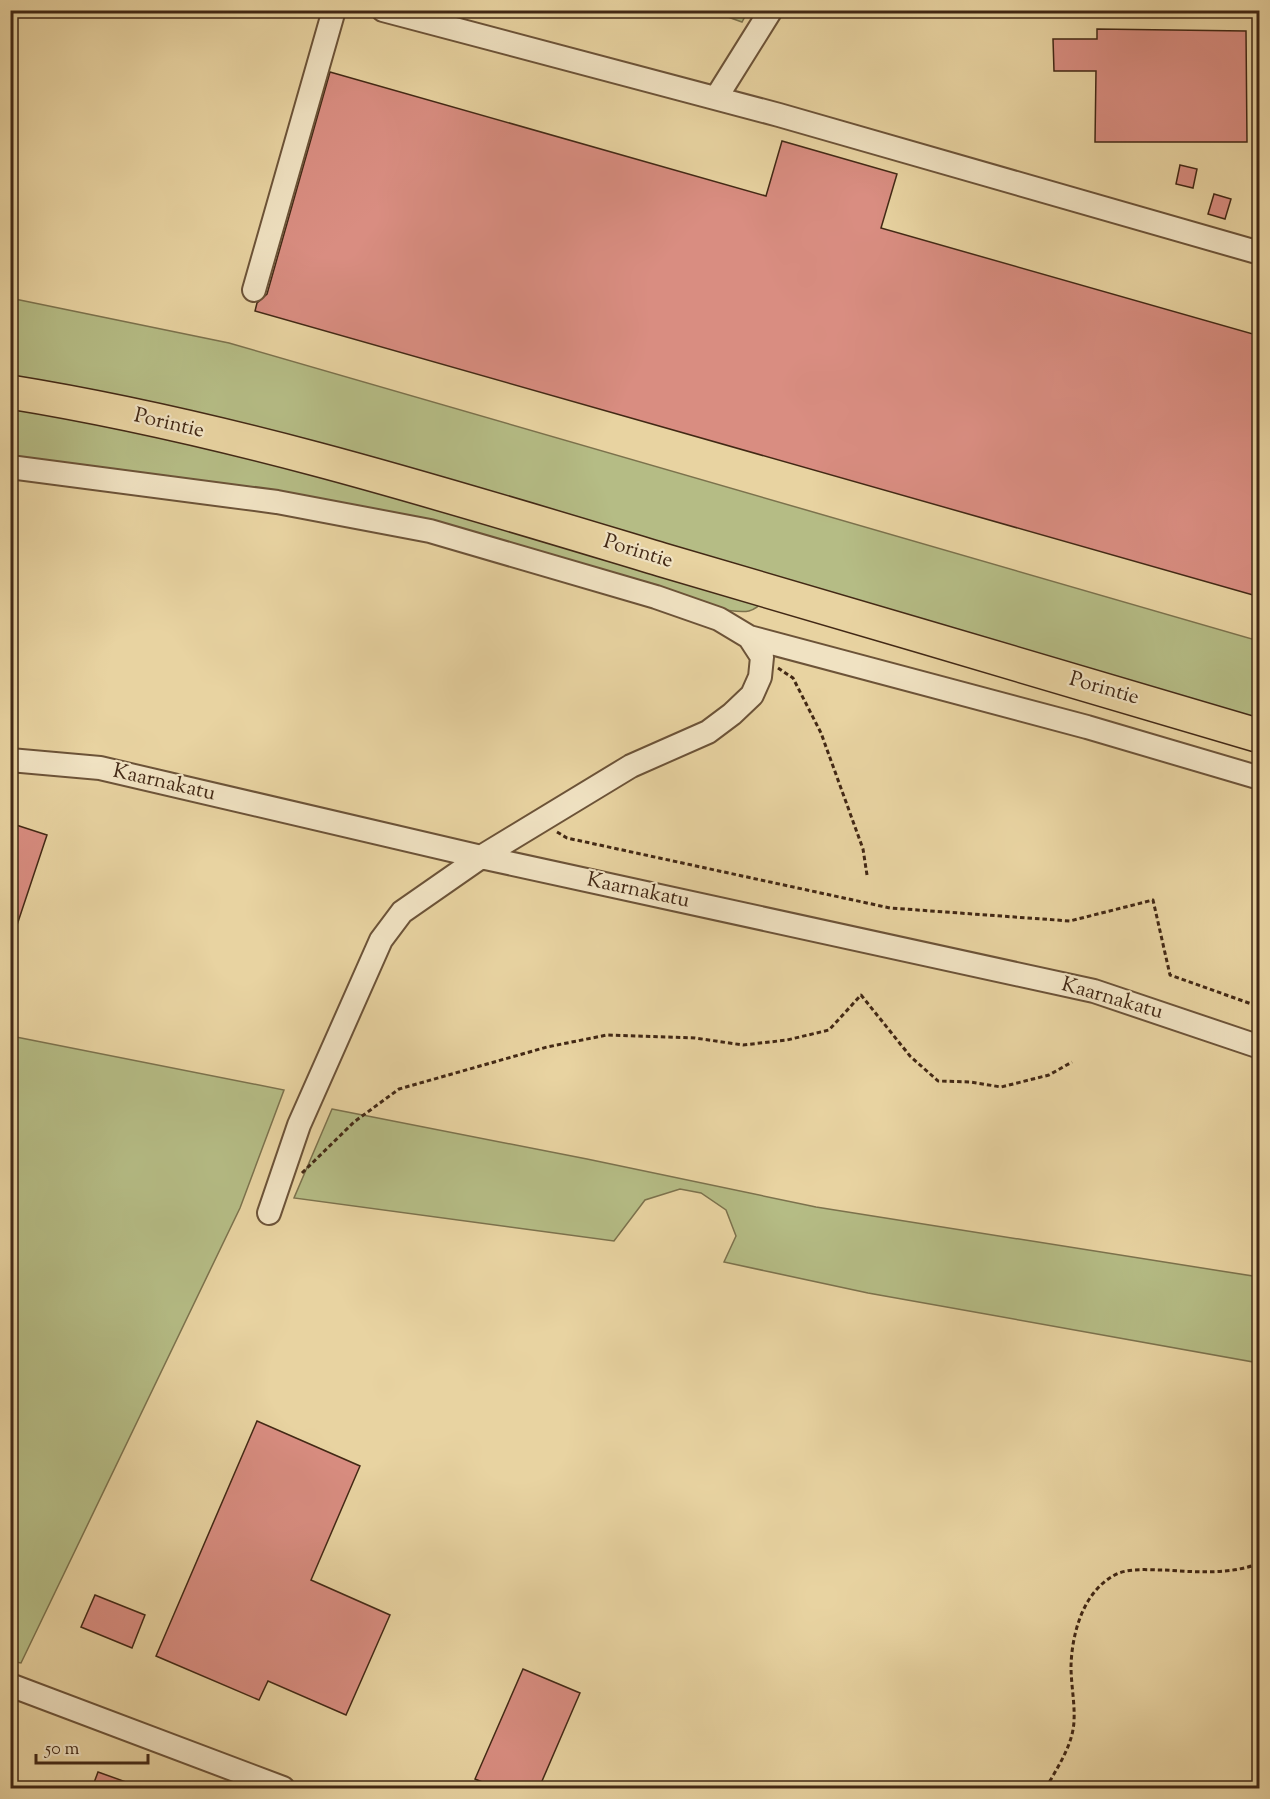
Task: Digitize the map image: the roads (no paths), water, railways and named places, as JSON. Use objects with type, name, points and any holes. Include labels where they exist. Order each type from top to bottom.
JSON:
[{"type":"highway","name":"Porintie","points":[[10,392],[139,417],[234,439],[423,490],[1260,736]]},
{"type":"street","points":[[254,290],[334,10]]},
{"type":"street","points":[[383,10],[716,98],[1260,253]]},
{"type":"street","points":[[716,98],[771,10]]},
{"type":"street","points":[[10,468],[277,502],[389,522],[656,597],[719,619],[748,637],[1087,727],[1260,778]]},
{"type":"street","points":[[273,1204],[299,1125],[381,940],[402,912],[481,857],[631,766],[708,732],[732,714],[752,695],[760,677],[762,657],[748,637]]},
{"type":"street","name":"Kaarnakatu","points":[[10,760],[100,768],[481,857],[1094,992],[1260,1047]]},
{"type":"street","points":[[10,1685],[254,1784],[283,1788]]}]
